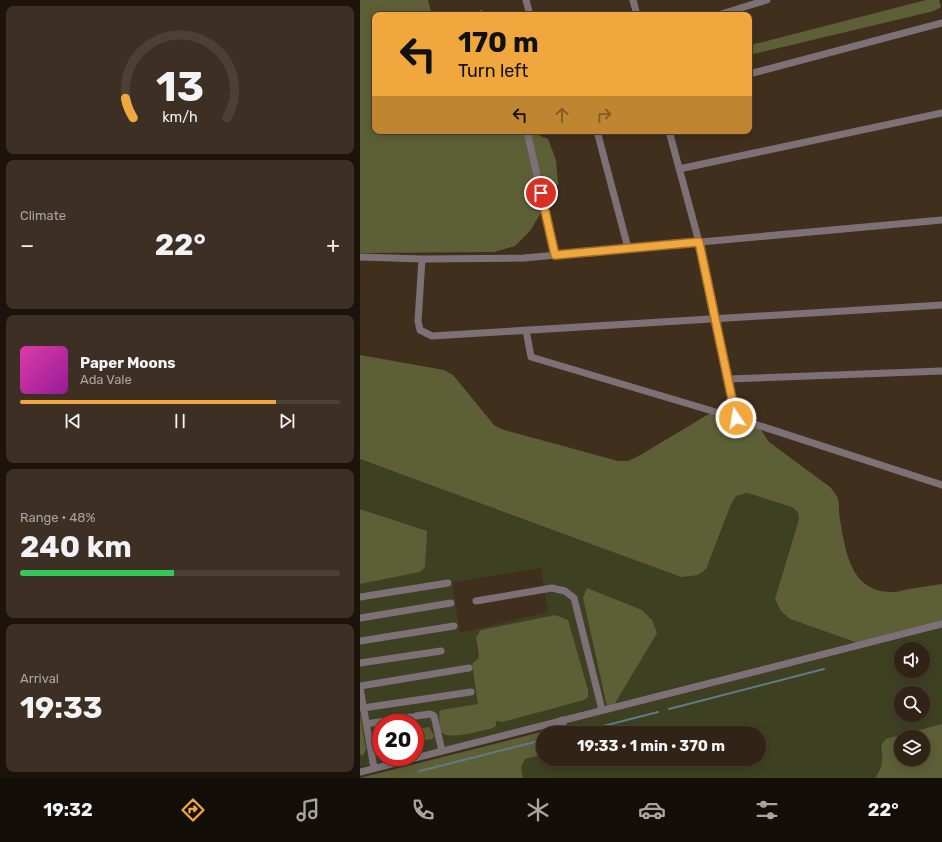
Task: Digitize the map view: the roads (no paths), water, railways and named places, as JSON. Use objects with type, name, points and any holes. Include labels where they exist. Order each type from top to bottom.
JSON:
[{"type":"lane","points":[[526,0],[529,12]]},
{"type":"lane","points":[[633,0],[636,12]]},
{"type":"lane","points":[[728,12],[767,0]]},
{"type":"lane","points":[[752,73],[942,23]]},
{"type":"lane","points":[[679,169],[942,113]]},
{"type":"lane","points":[[528,134],[555,255]]},
{"type":"lane","points":[[598,134],[628,248]]},
{"type":"lane","points":[[670,134],[699,242],[736,418]]},
{"type":"lane","points":[[360,257],[491,260],[942,220]]},
{"type":"lane","points":[[422,259],[418,321],[420,330],[432,336],[942,304]]},
{"type":"lane","points":[[526,330],[531,357],[736,418],[942,485]]},
{"type":"lane","points":[[728,379],[942,371]]},
{"type":"lane","points":[[360,597],[448,583]]},
{"type":"lane","points":[[476,601],[552,588],[570,594],[574,598],[602,710]]},
{"type":"lane","points":[[360,618],[451,603]]},
{"type":"lane","points":[[360,772],[942,624]]},
{"type":"lane","points":[[360,641],[454,626]]},
{"type":"lane","points":[[360,663],[440,651]]},
{"type":"lane","points":[[374,768],[360,687],[469,668]]},
{"type":"lane","points":[[363,708],[471,692]]},
{"type":"lane","points":[[366,724],[430,714],[434,716],[442,751]]},
{"type":"lane","points":[[562,720],[563,726]]},
{"type":"waterway","points":[[669,709],[824,669]]},
{"type":"waterway","points":[[603,726],[658,712]]},
{"type":"waterway","points":[[420,771],[536,742]]}]
